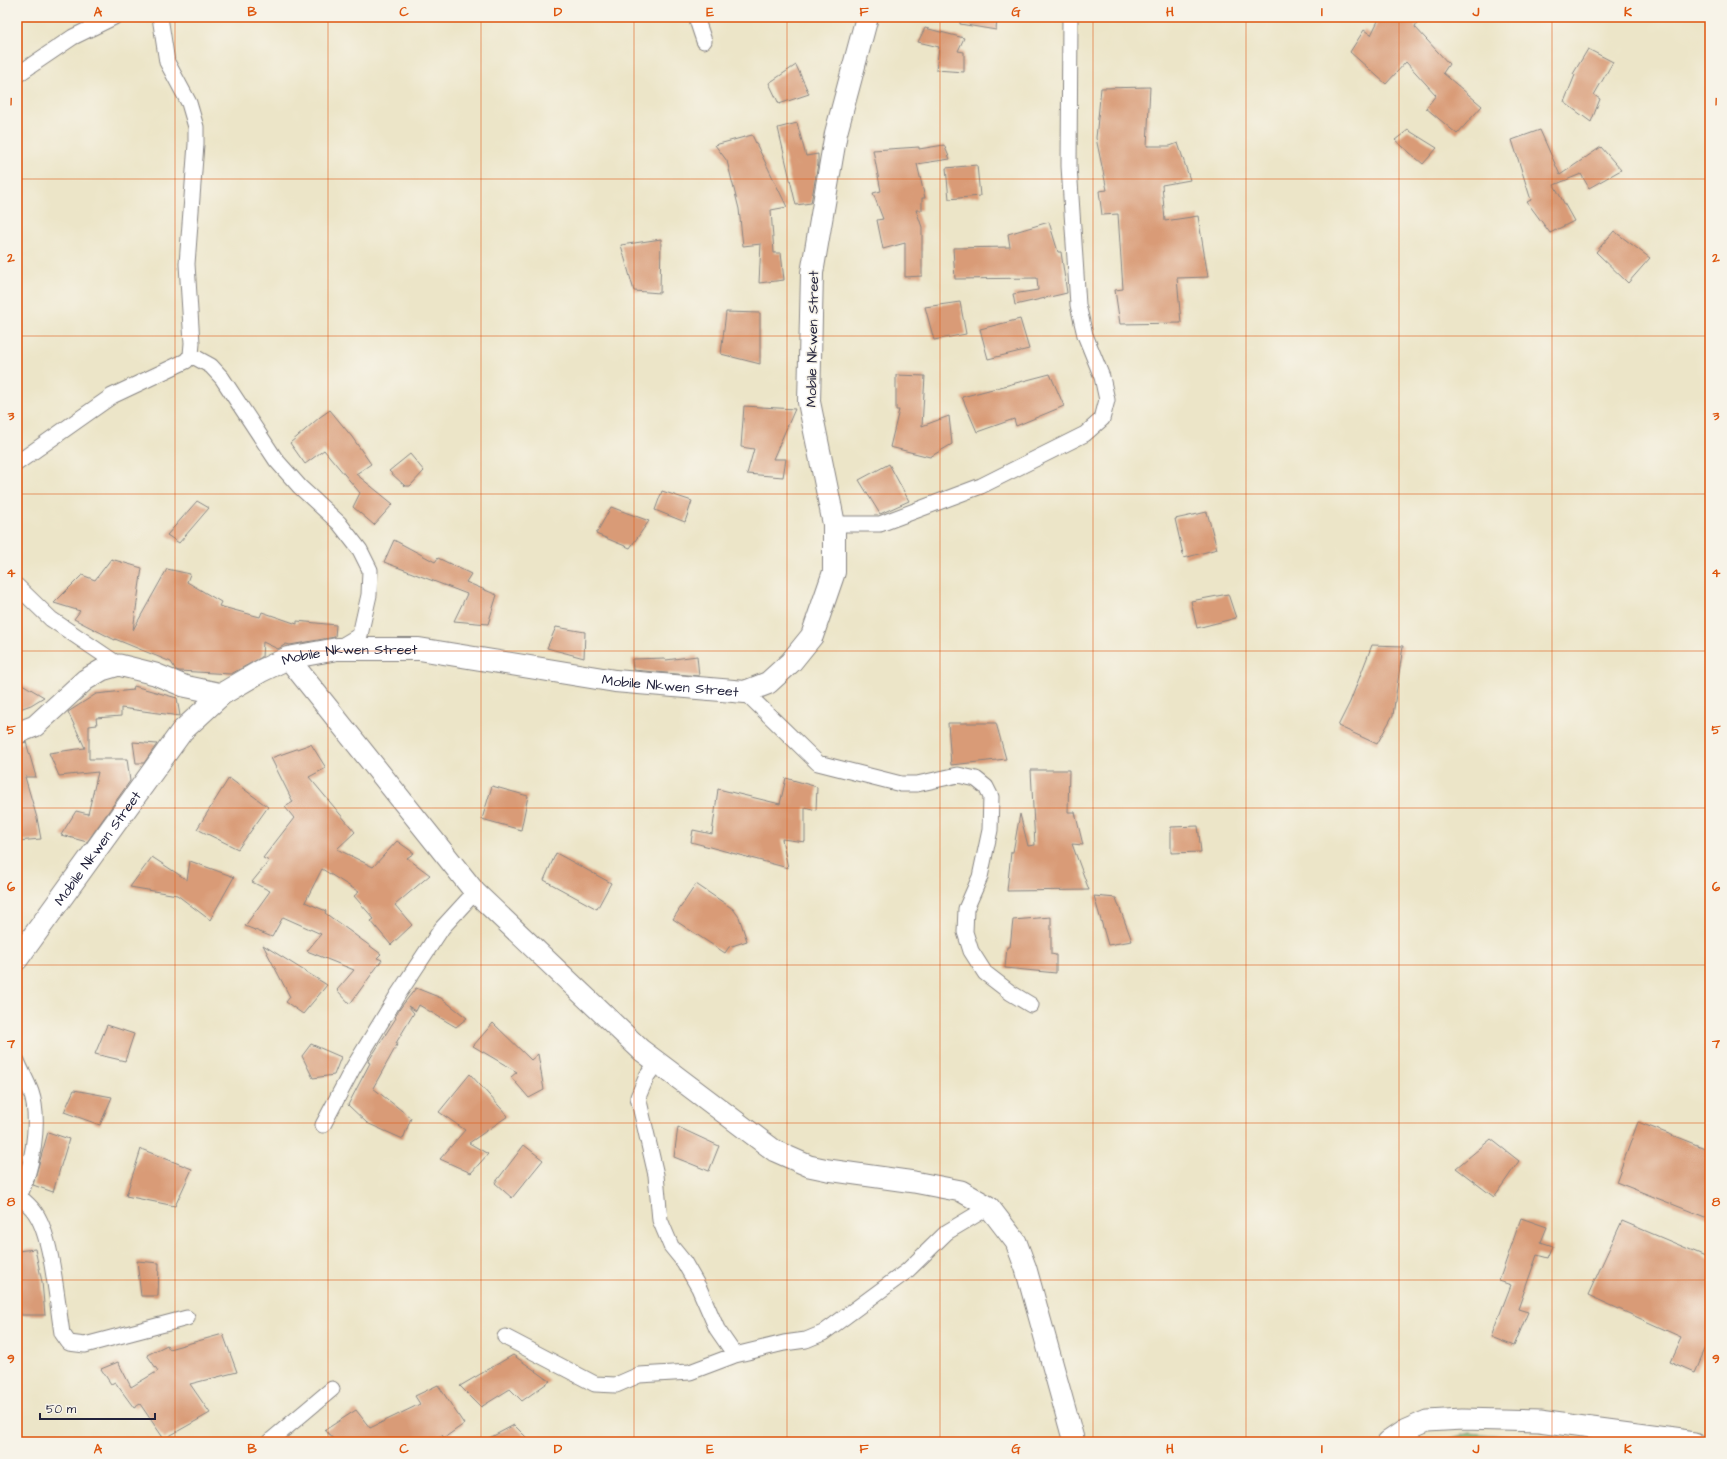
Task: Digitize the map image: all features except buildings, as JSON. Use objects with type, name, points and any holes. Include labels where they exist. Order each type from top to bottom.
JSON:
[{"type":"highway","name":"Mobile Nkwen Street","points":[[17,959],[182,731],[222,694],[261,671],[288,658],[337,649],[419,649],[615,681],[745,692],[768,683],[791,662],[812,636],[834,572],[834,524],[809,402],[812,273],[836,133],[867,17]]},
{"type":"street","points":[[17,75],[73,37],[114,17]]},
{"type":"street","points":[[17,464],[112,396],[186,361],[191,355],[192,343],[187,264],[196,127],[189,103],[167,62],[160,17]]},
{"type":"street","points":[[696,17],[704,41]]},
{"type":"street","points":[[834,524],[880,524],[981,486],[1085,434],[1102,420],[1107,400],[1102,377],[1086,335],[1078,305],[1069,166],[1070,17]]},
{"type":"street","points":[[191,355],[211,366],[222,378],[276,460],[300,487],[339,524],[360,550],[370,570],[369,595],[360,635],[337,649]]},
{"type":"street","points":[[17,586],[51,619],[119,665],[155,674],[184,686],[222,694]]},
{"type":"street","points":[[288,658],[475,892],[641,1050],[774,1151],[809,1166],[914,1182],[961,1191],[989,1207],[1016,1242],[1026,1269],[1074,1442]]},
{"type":"street","points":[[17,733],[35,726],[85,680],[102,670],[119,665]]},
{"type":"street","points":[[745,692],[818,763],[901,784],[917,784],[958,774],[976,779],[986,787],[991,797],[990,830],[980,877],[966,909],[964,932],[971,951],[985,973],[1010,993],[1031,1005]]},
{"type":"street","points":[[323,1125],[353,1068],[397,996],[442,928],[475,892]]},
{"type":"street","points":[[17,1061],[31,1092],[36,1113],[35,1139],[18,1198],[36,1214],[43,1227],[49,1253],[62,1333],[69,1343],[85,1345],[187,1318]]},
{"type":"street","points":[[657,1062],[647,1076],[638,1097],[656,1175],[660,1220],[671,1246],[684,1262],[699,1288],[717,1329],[735,1355]]},
{"type":"street","points":[[505,1337],[594,1384],[616,1385],[639,1375],[690,1372],[735,1355],[784,1343],[806,1340],[823,1333],[908,1271],[947,1232],[989,1207]]},
{"type":"street","points":[[269,1442],[332,1389]]},
{"type":"street","points":[[1388,1442],[1404,1432],[1427,1421],[1464,1419],[1539,1421],[1696,1442]]},
{"type":"green space","points":[[1469,1433],[1573,1441],[1584,1442],[1437,1442]]}]
